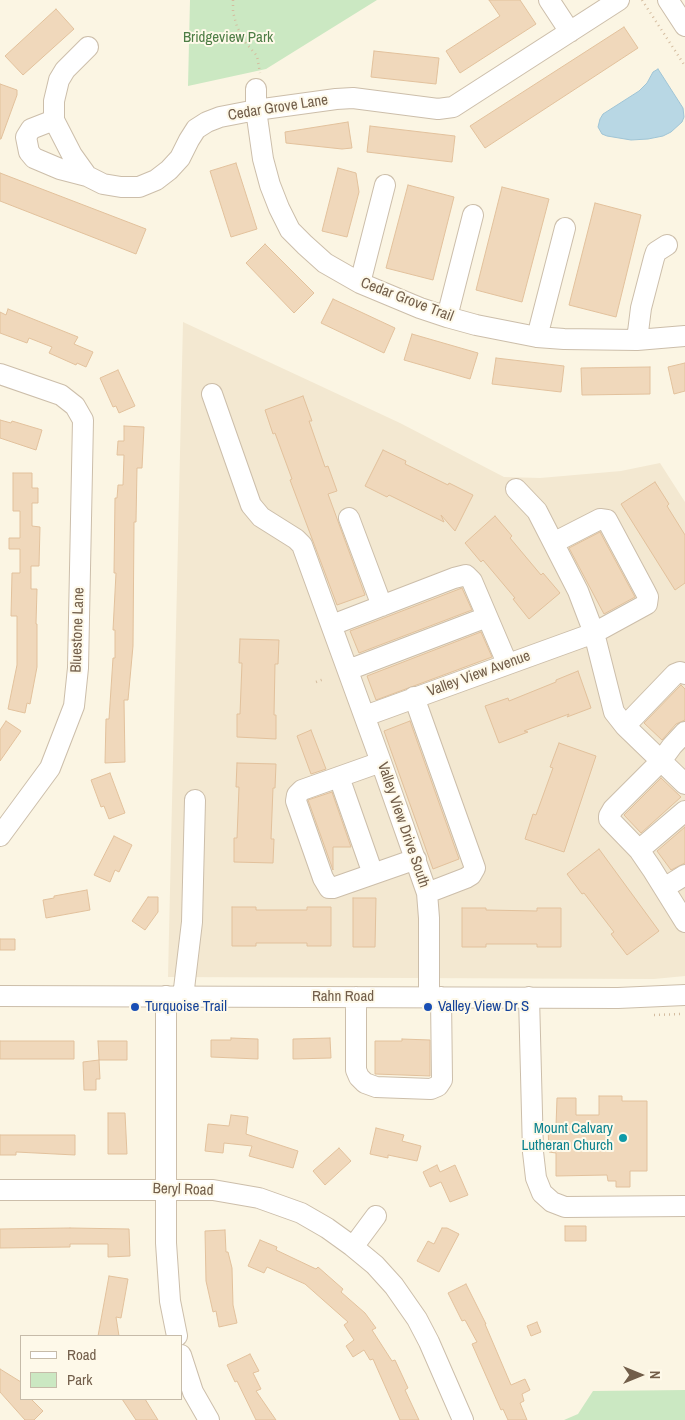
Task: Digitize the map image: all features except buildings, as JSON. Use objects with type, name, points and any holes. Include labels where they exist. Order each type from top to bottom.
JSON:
[{"type":"street","points":[[549,0],[570,32]]},
{"type":"street","name":"Cedar Grove Lane","points":[[54,120],[31,129],[26,137],[29,152],[34,158],[60,169],[87,176],[103,184],[121,187],[140,187],[156,180],[169,170],[180,158],[196,130],[220,118],[256,110],[353,98],[438,108],[453,107],[619,0]]},
{"type":"street","points":[[668,0],[685,26]]},
{"type":"street","points":[[87,176],[72,155],[54,120],[54,101],[59,80],[65,70],[88,47]]},
{"type":"street","name":"Cedar Grove Trail","points":[[256,89],[259,136],[270,185],[290,230],[325,262],[360,283],[420,308],[448,317],[476,325],[538,337],[637,340],[685,336]]},
{"type":"street","points":[[360,283],[384,185]]},
{"type":"street","points":[[448,317],[473,214]]},
{"type":"street","points":[[538,337],[564,228]]},
{"type":"street","points":[[637,340],[641,308],[654,258],[656,252],[667,246]]},
{"type":"street","name":"Bluestone Lane","points":[[0,374],[61,395],[75,406],[83,420],[78,668],[74,706],[50,768],[0,836]]},
{"type":"street","name":"Valley View Drive South","points":[[212,394],[251,505],[261,517],[296,539],[302,546],[416,858],[427,893],[429,910],[442,1080],[438,1086],[431,1089],[376,1087],[365,1083],[359,1077],[356,1070],[356,997]]},
{"type":"street","points":[[516,489],[537,511],[578,591],[594,633],[611,705],[617,718],[685,784]]},
{"type":"street","points":[[349,518],[382,606]]},
{"type":"street","name":"Valley View Avenue","points":[[365,716],[594,633],[647,604],[648,597],[646,591],[609,522],[604,518],[554,542]]},
{"type":"street","points":[[332,625],[466,575],[472,581],[507,664]]},
{"type":"street","points":[[348,670],[487,617]]},
{"type":"street","points":[[625,726],[675,674],[680,672],[685,674]]},
{"type":"street","points":[[414,697],[476,868],[466,878],[427,893]]},
{"type":"street","points":[[685,732],[661,761],[613,809],[609,816],[612,823],[639,850],[685,922]]},
{"type":"street","points":[[382,762],[302,790],[296,798],[322,878],[330,889],[416,858]]},
{"type":"street","points":[[339,777],[373,874]]},
{"type":"street","points":[[177,1335],[168,1284],[166,1189],[174,997],[192,922],[195,800]]},
{"type":"street","points":[[639,850],[685,811]]},
{"type":"street","points":[[664,888],[685,875]]},
{"type":"street","name":"Rahn Road","points":[[0,996],[633,998],[685,994]]},
{"type":"street","points":[[529,998],[533,1152],[536,1178],[547,1198],[557,1205],[572,1208],[685,1206]]},
{"type":"street","name":"Beryl Road","points":[[0,1190],[213,1190],[259,1198],[287,1207],[308,1217],[338,1235],[385,1275],[410,1307],[429,1342],[464,1420]]},
{"type":"street","points":[[353,1247],[376,1216]]},
{"type":"street","points":[[182,1358],[193,1392],[209,1420]]},
{"type":"path","points":[[233,0],[233,12],[237,26],[259,61],[260,74],[256,89]]},
{"type":"path","points":[[642,0],[685,66]]},
{"type":"path","points":[[316,682],[324,679]]},
{"type":"shaded area","points":[[183,322],[400,423],[504,477],[540,478],[621,471],[660,463],[685,502],[685,976],[654,979],[168,977]]},
{"type":"green space","name":"Bridgeview Park","points":[[190,0],[377,0],[266,69],[188,86]]},
{"type":"green space","points":[[685,1390],[685,1420],[564,1420],[578,1414],[593,1391]]},
{"type":"water","points":[[658,69],[683,108],[684,117],[682,122],[671,132],[663,136],[648,139],[631,140],[602,134],[598,127],[603,114],[639,91],[647,83],[653,72]]},
{"type":"place","name":"Turquoise Trail","points":[[135,1007]]},
{"type":"place","name":"Valley View Dr S","points":[[428,1007]]},
{"type":"place","name":"Mount Calvary Lutheran Church","points":[[623,1138]]}]
